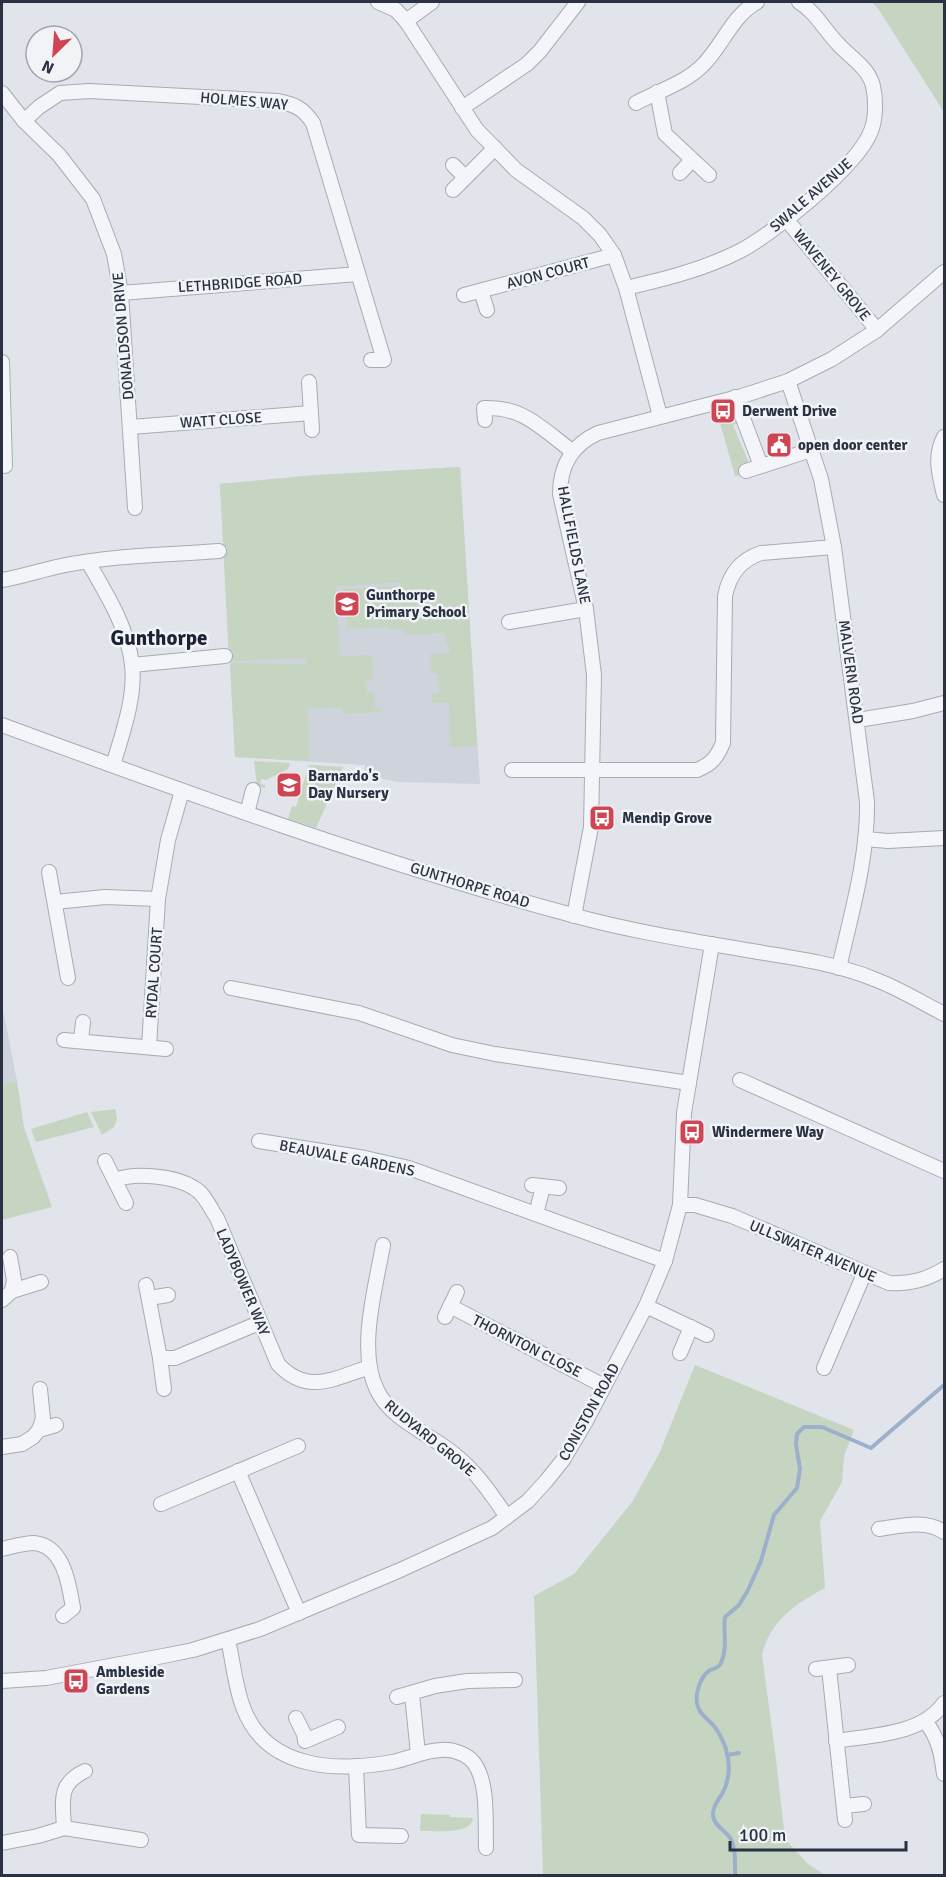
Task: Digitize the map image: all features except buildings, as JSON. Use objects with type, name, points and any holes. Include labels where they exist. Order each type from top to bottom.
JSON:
[{"type":"street","points":[[378,2],[396,10],[406,21],[477,130],[532,183],[583,218],[600,235],[614,255],[626,288],[660,416]]},
{"type":"street","points":[[406,21],[432,2]]},
{"type":"street","points":[[462,108],[527,64],[578,2]]},
{"type":"street","points":[[636,103],[692,75],[722,42],[746,8],[758,2]]},
{"type":"street","name":"SWALE AVENUE","points":[[626,288],[696,271],[740,252],[786,219],[849,165],[862,149],[872,130],[875,113],[873,86],[862,66],[839,45],[807,6],[799,2]]},
{"type":"street","name":"HOLMES WAY","points":[[24,121],[39,107],[60,93],[89,91],[277,101],[295,105],[306,112],[313,123],[384,360],[371,360]]},
{"type":"street","points":[[657,92],[665,134],[709,175]]},
{"type":"street","name":"DONALDSON DRIVE","points":[[2,93],[24,121],[58,155],[93,199],[114,254],[122,292],[135,508]]},
{"type":"street","points":[[453,190],[495,148]]},
{"type":"street","points":[[680,173],[692,160]]},
{"type":"street","points":[[453,165],[465,177]]},
{"type":"street","name":"WAVENEY GROVE","points":[[786,219],[877,330]]},
{"type":"street","name":"AVON COURT","points":[[464,295],[614,255]]},
{"type":"street","points":[[485,420],[484,408],[509,409],[523,415],[572,451],[585,439],[598,433],[788,381],[832,359],[877,330],[945,272]]},
{"type":"street","name":"LETHBRIDGE ROAD","points":[[122,292],[358,274]]},
{"type":"street","points":[[481,291],[487,310]]},
{"type":"street","points":[[2,362],[5,466]]},
{"type":"street","name":"MALVERN ROAD","points":[[788,381],[821,479],[834,546],[867,802],[867,821],[860,873],[839,968]]},
{"type":"street","points":[[309,382],[312,430]]},
{"type":"street","points":[[735,397],[761,466]]},
{"type":"street","name":"WATT CLOSE","points":[[131,427],[311,413]]},
{"type":"street","points":[[945,437],[938,453],[938,465],[945,495]]},
{"type":"street","points":[[746,471],[811,450]]},
{"type":"street","name":"HALLFIELDS LANE","points":[[572,451],[565,463],[560,480],[560,494],[586,609],[594,675],[594,771],[591,827],[574,916]]},
{"type":"street","points":[[512,770],[697,770],[714,761],[723,742],[725,596],[728,582],[740,564],[750,557],[834,546]]},
{"type":"street","points":[[2,580],[60,566],[88,562],[219,551]]},
{"type":"street","points":[[88,562],[110,601],[123,632],[132,665],[125,725],[113,765]]},
{"type":"street","points":[[509,622],[586,609]]},
{"type":"street","points":[[132,665],[225,656]]},
{"type":"street","points":[[858,720],[945,704]]},
{"type":"street","name":"GUNTHORPE ROAD","points":[[2,725],[182,791],[416,869],[574,916],[633,930],[839,968],[873,978],[945,1014]]},
{"type":"street","points":[[247,813],[253,790]]},
{"type":"street","name":"RYDAL COURT","points":[[149,1047],[158,899],[168,840],[182,791]]},
{"type":"street","points":[[865,839],[888,841],[945,838]]},
{"type":"street","points":[[49,872],[68,978]]},
{"type":"street","points":[[55,902],[105,897],[158,899]]},
{"type":"street","name":"CONISTON ROAD","points":[[2,1681],[46,1678],[163,1656],[228,1640],[299,1613],[459,1544],[492,1528],[528,1500],[563,1461],[646,1306],[665,1261],[680,1205],[682,1138],[712,944]]},
{"type":"street","points":[[231,988],[359,1013],[463,1047],[689,1083]]},
{"type":"street","points":[[81,1041],[83,1022]]},
{"type":"street","points":[[64,1040],[166,1048]]},
{"type":"street","points":[[740,1080],[945,1171]]},
{"type":"street","name":"BEAUVALE GARDENS","points":[[259,1141],[365,1158],[409,1168],[665,1261]]},
{"type":"street","points":[[105,1161],[126,1203]]},
{"type":"street","name":"LADYBOWER WAY","points":[[115,1180],[138,1175],[184,1183],[196,1188],[217,1218],[259,1323],[278,1364],[287,1373],[298,1380],[309,1383],[370,1367]]},
{"type":"street","points":[[536,1214],[538,1186],[559,1188]]},
{"type":"street","name":"ULLSWATER AVENUE","points":[[680,1205],[695,1205],[732,1216],[889,1284],[909,1284],[927,1279],[945,1269]]},
{"type":"street","name":"RUDYARD GROVE","points":[[383,1245],[369,1331],[370,1367],[376,1389],[383,1401],[404,1419],[454,1454],[472,1470],[507,1517]]},
{"type":"street","points":[[7,1296],[14,1280],[10,1257]]},
{"type":"street","points":[[824,1368],[827,1342],[864,1274]]},
{"type":"street","points":[[7,1296],[41,1282]]},
{"type":"street","points":[[164,1389],[147,1291],[168,1295]]},
{"type":"street","name":"THORNTON CLOSE","points":[[457,1292],[447,1311],[604,1386]]},
{"type":"street","points":[[646,1306],[707,1335]]},
{"type":"street","points":[[160,1358],[175,1358],[259,1323]]},
{"type":"street","points":[[680,1353],[691,1327]]},
{"type":"street","points":[[2,1447],[22,1444],[39,1430],[43,1419],[40,1389]]},
{"type":"street","points":[[39,1430],[56,1425]]},
{"type":"street","points":[[161,1504],[298,1446]]},
{"type":"street","points":[[238,1471],[299,1613]]},
{"type":"street","points":[[879,1529],[918,1524],[937,1527],[945,1532]]},
{"type":"street","points":[[2,1549],[34,1543],[48,1547],[59,1556],[73,1608],[63,1616]]},
{"type":"street","points":[[228,1640],[243,1708],[255,1728],[270,1745],[299,1761],[316,1766],[356,1766],[394,1762],[441,1749],[459,1752],[473,1761],[481,1774],[484,1790],[486,1848]]},
{"type":"street","points":[[848,1665],[823,1668],[836,1741],[844,1813],[864,1804]]},
{"type":"street","points":[[397,1697],[435,1686],[467,1681],[514,1680]]},
{"type":"street","points":[[411,1694],[418,1755]]},
{"type":"street","points":[[836,1741],[905,1729],[926,1722],[945,1703]]},
{"type":"street","points":[[296,1718],[305,1741],[299,1761]]},
{"type":"street","points":[[926,1722],[937,1737],[945,1774]]},
{"type":"street","points":[[305,1741],[338,1727]]},
{"type":"street","points":[[356,1766],[359,1835],[401,1836]]},
{"type":"street","points":[[64,1828],[64,1792],[68,1782],[85,1771]]},
{"type":"street","points":[[2,1843],[28,1839],[64,1828],[141,1840]]},
{"type":"shaded area","name":"Gunthorpe Primary School","points":[[460,467],[480,784],[398,782],[364,775],[365,765],[235,757],[220,484],[312,475]]},
{"type":"shaded area","points":[[2,1004],[17,1081],[2,1084]]},
{"type":"green space","points":[[872,2],[944,2],[944,112],[879,10]]},
{"type":"green space","points":[[735,412],[740,423],[733,425],[749,463],[745,475],[735,476],[718,416]]},
{"type":"green space","name":"Gunthorpe Primary School","points":[[460,467],[477,746],[450,747],[449,703],[433,703],[431,694],[439,693],[438,673],[431,673],[430,654],[450,653],[449,645],[446,645],[445,633],[405,635],[404,629],[390,630],[390,627],[347,629],[343,589],[401,586],[401,582],[335,587],[340,656],[372,655],[373,679],[366,679],[367,693],[374,692],[375,708],[381,708],[381,712],[343,714],[341,707],[307,709],[310,739],[309,761],[235,757],[230,663],[306,664],[307,658],[229,661],[220,484]]},
{"type":"green space","points":[[254,761],[290,763],[288,769],[266,780],[261,779],[260,784],[265,785],[265,788],[257,786]]},
{"type":"green space","points":[[309,765],[343,767],[316,828],[288,819],[292,806],[296,807]]},
{"type":"green space","points":[[17,1081],[24,1127],[52,1207],[2,1220],[2,1084]]},
{"type":"green space","points":[[115,1109],[117,1119],[114,1127],[102,1135],[91,1112]]},
{"type":"green space","points":[[87,1112],[94,1127],[36,1142],[31,1129]]},
{"type":"green space","points":[[695,1365],[854,1430],[844,1456],[842,1482],[820,1521],[825,1588],[804,1600],[785,1615],[771,1632],[762,1655],[785,1839],[808,1864],[825,1875],[543,1875],[534,1596],[574,1574],[632,1502],[659,1454]]},
{"type":"green space","points":[[421,1814],[473,1818],[471,1824],[459,1830],[420,1831]]},
{"type":"waterway","points":[[735,1876],[733,1844],[729,1836],[717,1825],[713,1814],[727,1783],[729,1766],[727,1754],[719,1733],[699,1710],[697,1694],[704,1676],[721,1663],[725,1646],[725,1617],[739,1605],[748,1590],[761,1561],[774,1515],[797,1488],[800,1469],[796,1444],[797,1434],[804,1427],[822,1427],[871,1448],[944,1385]]},
{"type":"waterway","points":[[727,1755],[739,1753]]},
{"type":"place","name":"Derwent Drive","points":[[723,411]]},
{"type":"place","name":"open door center","points":[[779,445]]},
{"type":"place","name":"Gunthorpe Primary School","points":[[347,604]]},
{"type":"place","name":"Barnardo's Day Nursery","points":[[289,785]]},
{"type":"place","name":"Mendip Grove","points":[[602,818]]},
{"type":"place","name":"Windermere Way","points":[[692,1132]]},
{"type":"place","name":"Ambleside Gardens","points":[[76,1681]]},
{"type":"district","name":"Gunthorpe","points":[[159,638]]}]
